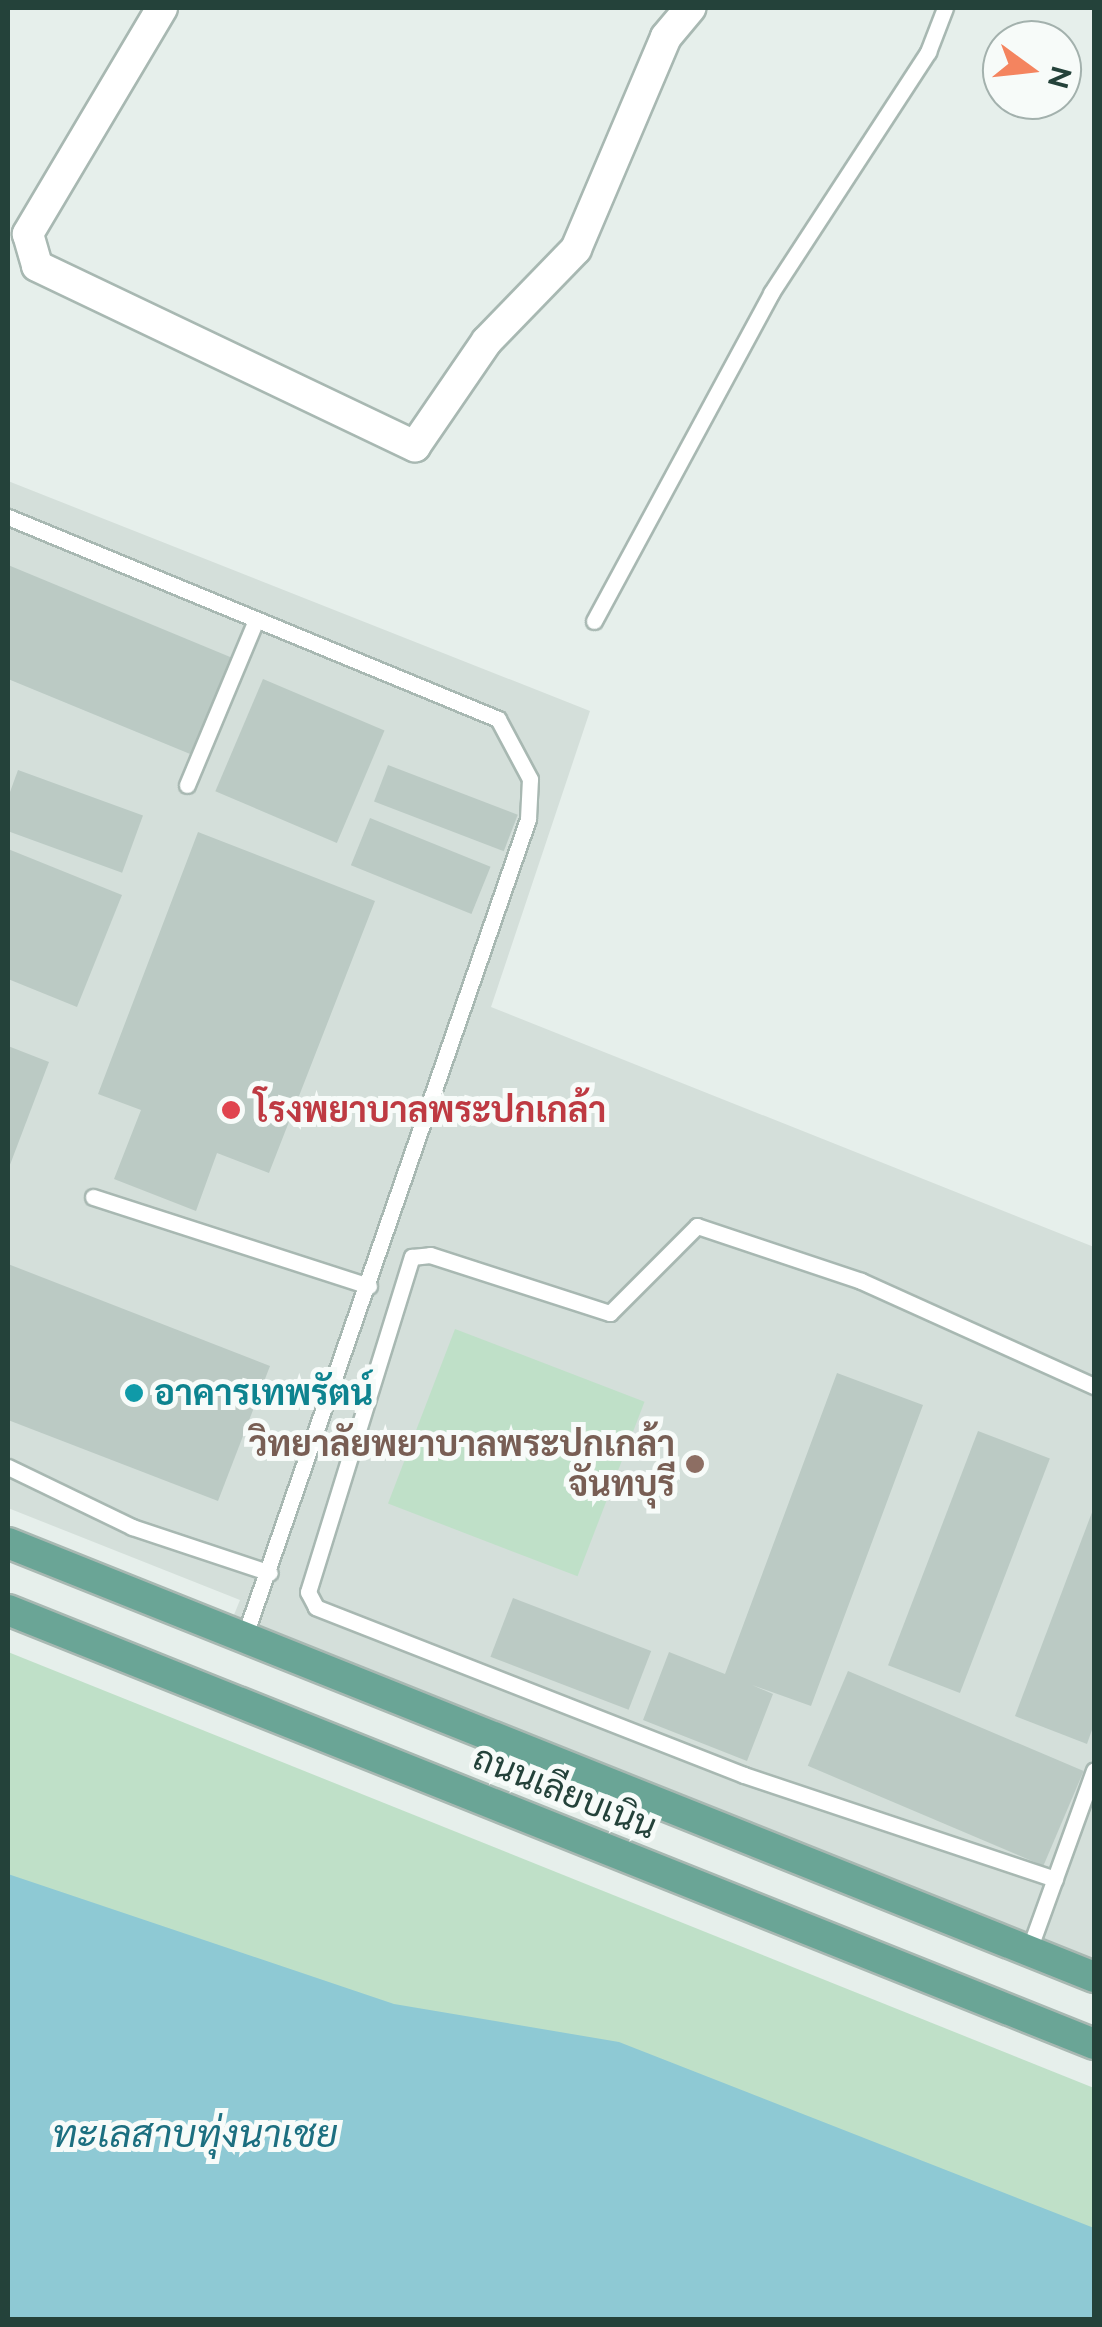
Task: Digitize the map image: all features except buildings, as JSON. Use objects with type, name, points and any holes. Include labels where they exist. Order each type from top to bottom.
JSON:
[{"type":"main road","name":"ถนนเลียบเนิน","points":[[8,1543],[246,1632],[1094,1977]]},
{"type":"main road","name":"ถนนเลียบเนิน","points":[[8,1610],[1094,2044]]},
{"type":"street","points":[[162,8],[28,234],[37,266],[415,446],[487,341],[576,249],[666,37],[690,8]]},
{"type":"lane","points":[[594,621],[771,293],[928,52],[945,8]]},
{"type":"lane","points":[[8,517],[498,718],[530,779],[528,819],[270,1572],[246,1632]]},
{"type":"lane","points":[[187,785],[256,620]]},
{"type":"lane","points":[[93,1198],[369,1286]]},
{"type":"lane","points":[[1055,1879],[744,1774],[316,1607],[308,1592],[412,1257],[610,1313],[697,1226],[861,1282],[1094,1386]]},
{"type":"lane","points":[[8,1467],[132,1527],[270,1572]]},
{"type":"lane","points":[[1029,1950],[1094,1770]]},
{"type":"shaded area","points":[[8,481],[590,711],[491,1007],[1094,1247],[1094,1984],[223,1642],[240,1600],[8,1508]]},
{"type":"green space","points":[[455,1329],[645,1402],[578,1576],[388,1504]]},
{"type":"green space","name":"ทะเลสาบทุ่งนาเชย","points":[[8,1652],[1094,2088],[1094,2319],[8,2319]]},
{"type":"water","name":"ทะเลสาบทุ่งนาเชย","points":[[8,1874],[394,2004],[619,2042],[1094,2228],[1094,2319],[8,2319]]},
{"type":"place","name":"โรงพยาบาลพระปกเกล้า","points":[[231,1110]]},
{"type":"place","name":"อาคารเทพรัตน์","points":[[134,1393]]},
{"type":"place","name":"วิทยาลัยพยาบาลพระปกเกล้า จันทบุรี","points":[[695,1464]]}]
